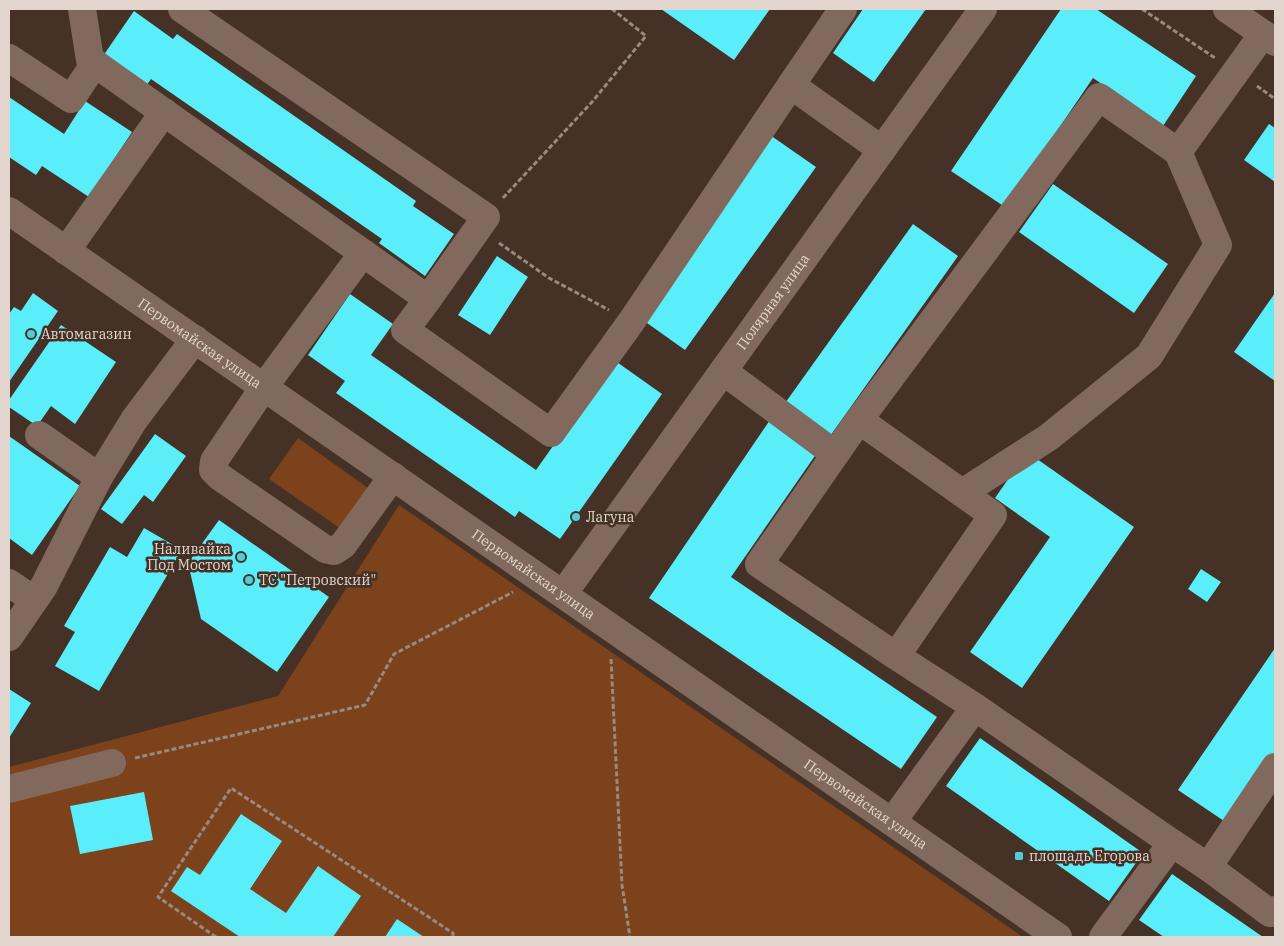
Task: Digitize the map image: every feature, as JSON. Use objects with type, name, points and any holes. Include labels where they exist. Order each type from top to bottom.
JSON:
[{"type":"street","points":[[82,9],[90,60],[428,299]]},
{"type":"street","points":[[182,9],[482,222],[405,330],[551,433],[631,322],[843,9]]},
{"type":"street","name":"Полярная улица","points":[[563,594],[983,9]]},
{"type":"street","points":[[1178,152],[1236,72],[1269,38],[1227,9]]},
{"type":"street","points":[[9,58],[71,99],[95,64]]},
{"type":"street","points":[[791,85],[882,150]]},
{"type":"street","points":[[962,493],[1049,437],[1149,356],[1218,244],[1178,152],[1099,97],[859,420],[759,564],[975,707],[1208,866],[1270,913],[1275,910]]},
{"type":"street","points":[[66,251],[164,112]]},
{"type":"street","name":"Первомайская улица","points":[[9,210],[1058,937]]},
{"type":"street","points":[[362,253],[264,387],[214,461],[213,470],[220,478],[325,550],[334,551],[342,546],[393,476]]},
{"type":"street","points":[[9,637],[44,586],[99,477],[134,420],[194,339]]},
{"type":"street","points":[[723,372],[836,454]]},
{"type":"street","points":[[859,420],[993,515],[896,656]]},
{"type":"street","points":[[39,434],[99,477]]},
{"type":"street","points":[[9,583],[34,600]]},
{"type":"street","points":[[892,822],[975,707]]},
{"type":"street","points":[[9,789],[112,763]]},
{"type":"street","points":[[1208,866],[1275,768]]},
{"type":"street","points":[[1103,937],[1172,843]]},
{"type":"path","points":[[612,9],[646,36],[592,102],[482,222],[549,278],[631,322]]},
{"type":"path","points":[[1142,9],[1275,99]]},
{"type":"path","points":[[112,763],[365,705],[394,654],[514,592]]},
{"type":"path","points":[[611,658],[622,885],[630,937]]},
{"type":"path","points":[[216,937],[158,897],[231,788],[453,933],[454,937]]},
{"type":"shaded area","points":[[298,438],[372,491],[344,531],[269,479]]},
{"type":"shaded area","points":[[399,505],[1023,937],[9,937],[9,767],[278,696]]},
{"type":"building","points":[[661,9],[770,9],[734,60]]},
{"type":"building","points":[[863,9],[926,9],[874,82],[833,53]]},
{"type":"building","points":[[1061,9],[1096,9],[1196,76],[1163,126],[1093,78],[1005,207],[951,171]]},
{"type":"building","points":[[134,11],[173,39],[177,34],[416,201],[413,206],[454,234],[425,276],[379,243],[382,239],[151,79],[146,86],[103,56]]},
{"type":"building","points":[[9,97],[64,134],[85,101],[132,132],[89,197],[42,166],[36,175],[9,157]]},
{"type":"building","points":[[1269,124],[1275,128],[1275,182],[1244,160]]},
{"type":"building","points":[[770,135],[816,167],[685,350],[640,318]]},
{"type":"building","points":[[1053,184],[1168,264],[1134,313],[1019,232]]},
{"type":"building","points":[[913,224],[958,256],[828,439],[783,406]]},
{"type":"building","points":[[497,256],[528,277],[490,335],[458,315]]},
{"type":"building","points":[[33,293],[58,311],[9,382],[9,314],[14,307],[21,311]]},
{"type":"building","points":[[1275,293],[1275,381],[1234,352]]},
{"type":"building","points":[[350,294],[393,324],[371,355],[536,470],[614,360],[662,394],[560,539],[519,511],[515,517],[336,393],[345,381],[308,355]]},
{"type":"building","points":[[61,325],[116,362],[75,424],[51,406],[37,426],[9,407],[9,400]]},
{"type":"building","points":[[772,417],[819,450],[731,577],[937,717],[901,769],[649,598]]},
{"type":"building","points":[[155,434],[186,456],[153,502],[144,495],[122,524],[101,509]]},
{"type":"building","points":[[9,436],[80,486],[32,555],[9,538]]},
{"type":"building","points":[[1027,452],[1134,527],[1022,688],[970,652],[1050,537],[995,498]]},
{"type":"building","name":"ТС \"Петровский\"","points":[[219,520],[329,597],[277,672],[201,619],[188,563]]},
{"type":"building","points":[[144,528],[182,550],[99,691],[55,666],[75,632],[64,626],[110,547],[127,557]]},
{"type":"building","points":[[1201,569],[1221,582],[1207,602],[1188,589]]},
{"type":"building","points":[[1275,648],[1275,752],[1227,823],[1178,790]]},
{"type":"building","points":[[9,689],[31,703],[9,738]]},
{"type":"building","points":[[980,738],[1143,853],[1109,901],[946,786]]},
{"type":"building","points":[[144,792],[153,840],[80,854],[70,806]]},
{"type":"building","points":[[241,814],[282,841],[250,889],[286,913],[318,866],[361,896],[333,937],[240,937],[171,891],[187,867],[200,875]]},
{"type":"building","points":[[1172,874],[1263,937],[1164,937],[1139,920]]},
{"type":"building","points":[[397,919],[424,937],[385,937]]},
{"type":"place","name":"Автомагазин","points":[[31,334]]},
{"type":"place","name":"Лагуна","points":[[576,517]]},
{"type":"place","name":"Наливайка Под Мостом","points":[[241,557]]},
{"type":"place","name":"ТС \"Петровский\"","points":[[249,580]]},
{"type":"place","name":"площадь Егорова","points":[[1019,856]]}]
